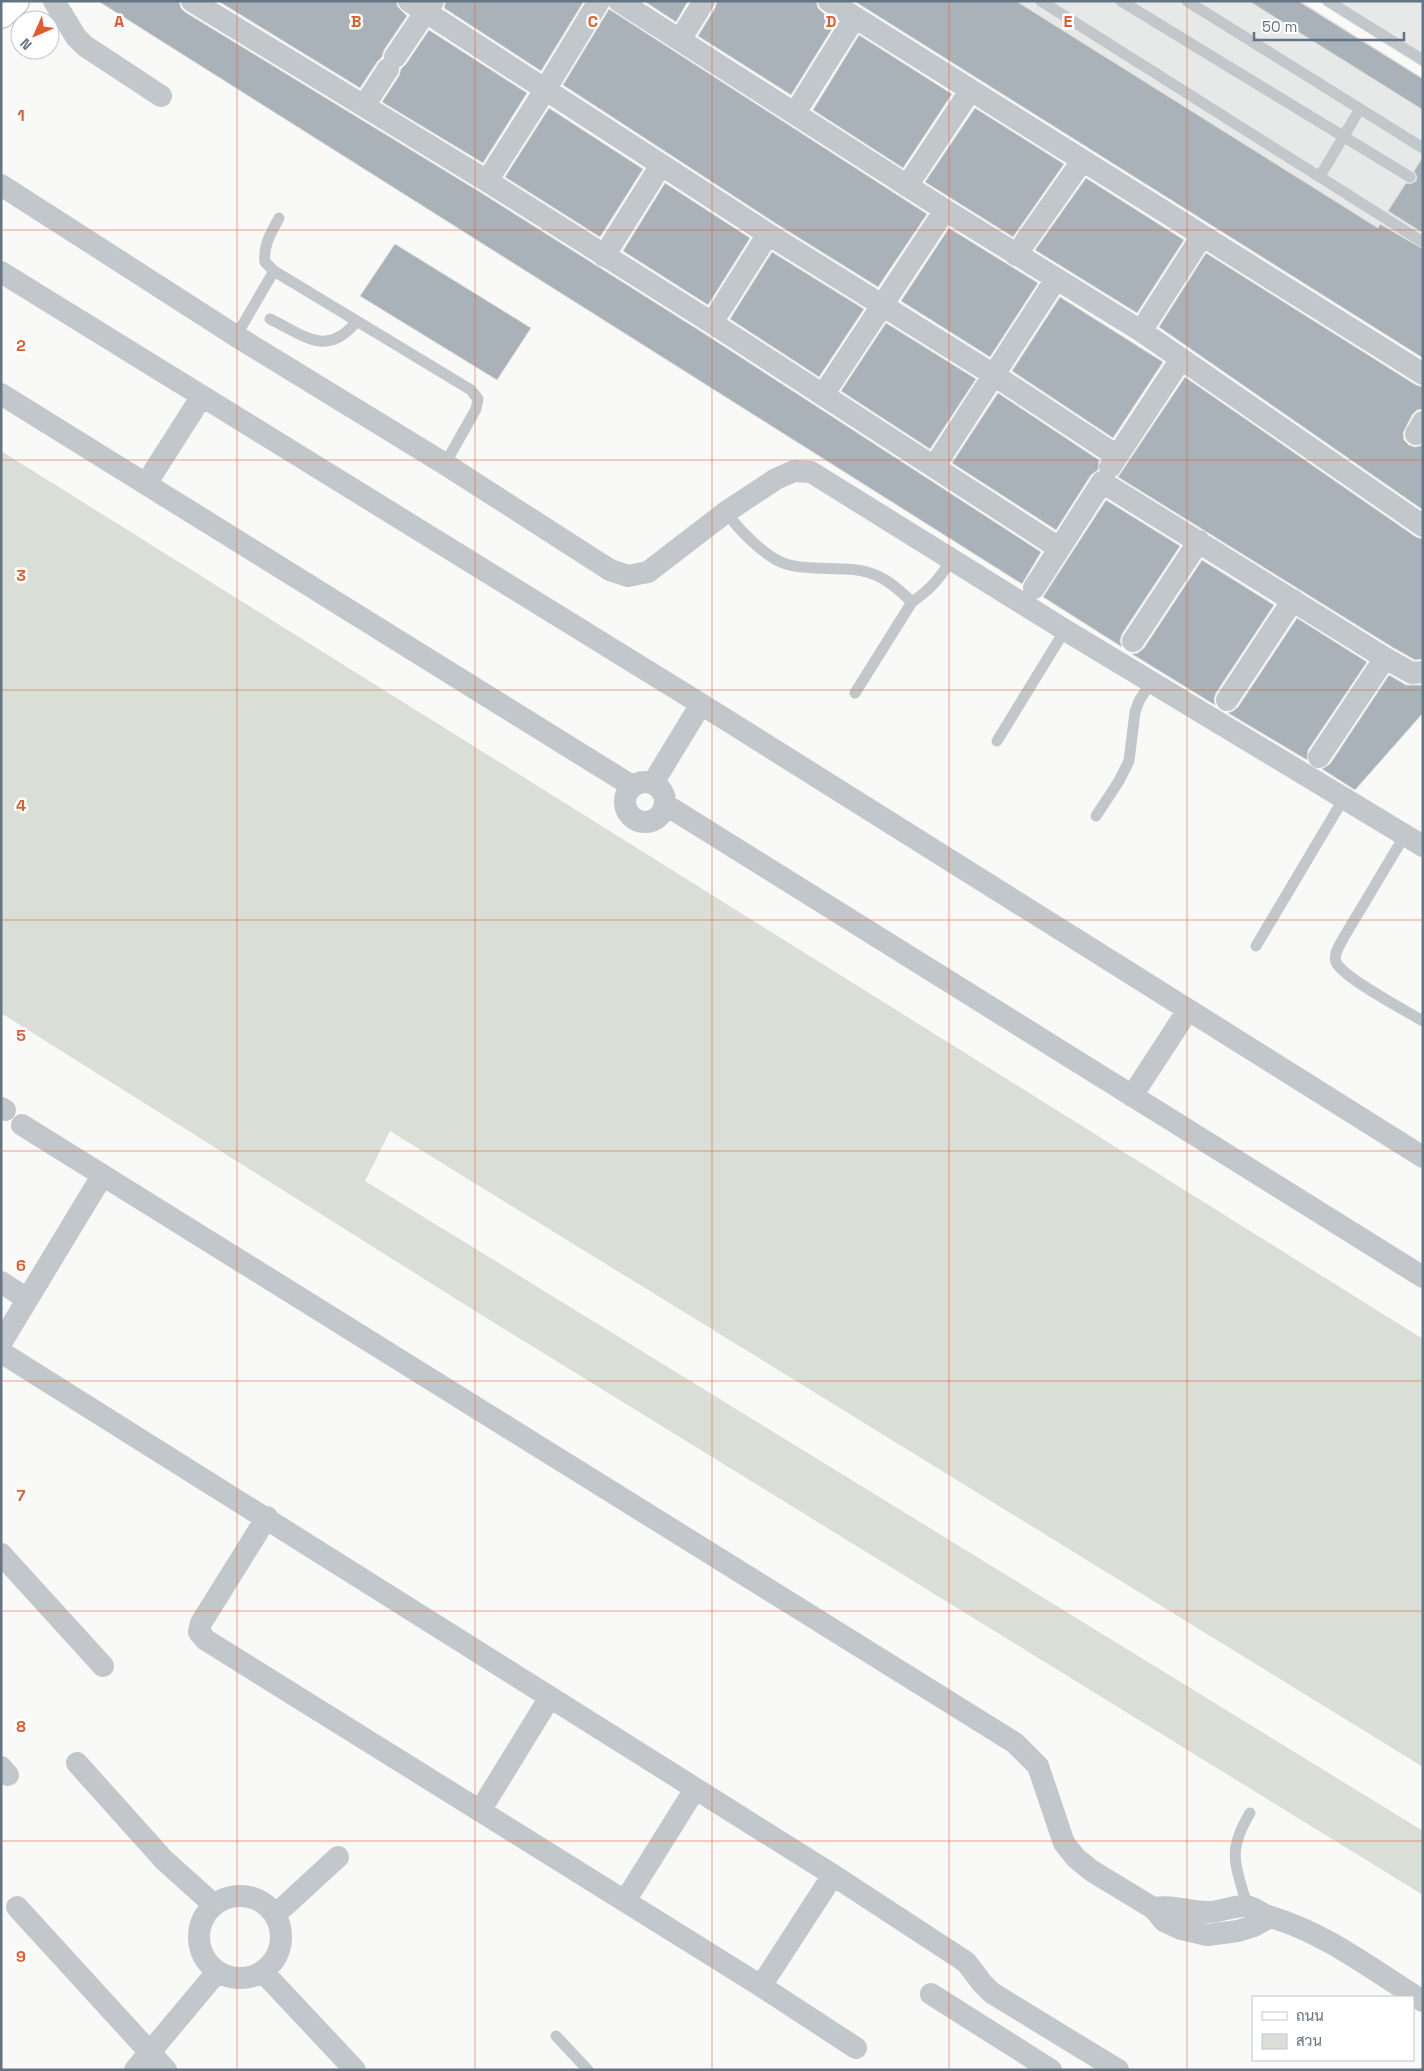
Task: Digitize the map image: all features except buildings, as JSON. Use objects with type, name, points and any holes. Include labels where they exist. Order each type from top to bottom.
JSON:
[{"type":"street","points":[[1,14],[15,1]]},
{"type":"street","points":[[54,1],[76,37],[85,46],[161,96]]},
{"type":"street","points":[[192,1],[487,181],[712,323],[1058,548]]},
{"type":"street","points":[[487,181],[599,1]]},
{"type":"street","points":[[619,1],[907,186],[1141,331],[1423,526]]},
{"type":"street","points":[[680,40],[704,1]]},
{"type":"street","points":[[829,1],[1423,374]]},
{"type":"street","points":[[364,106],[392,63],[422,5],[545,90],[768,234],[994,375],[1117,456]]},
{"type":"street","points":[[795,113],[855,17]]},
{"type":"street","points":[[907,186],[970,91]]},
{"type":"street","points":[[1016,254],[1082,161]]},
{"type":"street","points":[[604,256],[661,165]]},
{"type":"street","points":[[1,185],[236,336],[445,464],[610,570],[628,576],[648,572],[726,512],[776,479],[794,471],[811,472],[1065,630],[1414,841]]},
{"type":"street","points":[[824,395],[945,210]]},
{"type":"street","points":[[712,323],[768,234]]},
{"type":"street","points":[[1141,331],[1202,236]]},
{"type":"street","points":[[1,272],[701,704],[1423,1157]]},
{"type":"street","points":[[934,467],[1056,280]]},
{"type":"street","points":[[1034,588],[1180,359]]},
{"type":"street","points":[[1,394],[146,484],[643,784],[664,794],[666,805],[663,812],[655,820],[642,822],[635,820],[626,808],[625,800],[643,784],[701,704]]},
{"type":"street","points":[[146,484],[202,396]]},
{"type":"street","points":[[1102,482],[1386,658],[1412,673],[1423,672]]},
{"type":"street","points":[[1133,642],[1199,541]]},
{"type":"street","points":[[1227,700],[1293,600]]},
{"type":"street","points":[[1319,757],[1386,658]]},
{"type":"street","points":[[666,805],[1423,1277]]},
{"type":"street","points":[[1132,1096],[1188,1010]]},
{"type":"street","points":[[22,1125],[1016,1743],[1038,1766],[1064,1843],[1076,1858],[1092,1871],[1153,1908],[1164,1922],[1181,1929],[1207,1935],[1238,1931],[1254,1926],[1270,1917]]},
{"type":"street","points":[[1,1343],[102,1176]]},
{"type":"street","points":[[1,1282],[27,1299]]},
{"type":"street","points":[[1,1348],[4,1354],[267,1517],[833,1875],[966,1962],[982,1984],[992,1993],[1118,2070]]},
{"type":"street","points":[[267,1517],[201,1623],[199,1632],[206,1640],[761,1986],[856,2048]]},
{"type":"street","points":[[1,1554],[103,1666]]},
{"type":"street","points":[[480,1811],[550,1697]]},
{"type":"street","points":[[77,1763],[164,1860],[214,1905]]},
{"type":"street","points":[[625,1901],[695,1789]]},
{"type":"street","points":[[275,1915],[338,1857]]},
{"type":"street","points":[[761,1986],[833,1875]]},
{"type":"street","points":[[240,1896],[253,1898],[266,1905],[275,1915],[281,1930],[280,1946],[274,1961],[263,1972],[248,1978],[232,1978],[217,1972],[206,1962],[200,1947],[199,1932],[204,1917],[214,1905],[226,1898],[240,1896]]},
{"type":"street","points":[[1153,1908],[1170,1905],[1186,1910],[1208,1912],[1247,1906],[1270,1917],[1286,1921],[1316,1936],[1423,2001]]},
{"type":"street","points":[[17,1907],[142,2061],[166,2070]]},
{"type":"street","points":[[142,2061],[217,1972]]},
{"type":"street","points":[[263,1972],[355,2070]]},
{"type":"street","points":[[931,1994],[1051,2070]]},
{"type":"lane","points":[[1041,1],[1423,242]]},
{"type":"lane","points":[[1121,1],[1410,177]]},
{"type":"lane","points":[[1186,1],[1423,148]]},
{"type":"lane","points":[[1328,1],[1423,60]]},
{"type":"lane","points":[[1320,176],[1360,109]]},
{"type":"lane","points":[[279,218],[268,239],[264,252],[265,262],[274,271],[472,390],[478,399],[476,409],[445,464]]},
{"type":"lane","points":[[236,336],[274,271]]},
{"type":"lane","points":[[270,319],[314,340],[325,342],[338,339],[347,333],[357,321]]},
{"type":"lane","points":[[726,512],[740,532],[784,564],[806,569],[860,571],[877,576],[894,585],[912,602]]},
{"type":"lane","points":[[855,693],[912,602],[938,580],[952,560]]},
{"type":"lane","points":[[997,741],[1065,630]]},
{"type":"lane","points":[[1096,816],[1119,781],[1129,761],[1135,712],[1139,701],[1151,682]]},
{"type":"lane","points":[[1256,946],[1344,798]]},
{"type":"lane","points":[[1414,841],[1344,937],[1336,953],[1336,962],[1342,970],[1355,980],[1423,1021]]},
{"type":"lane","points":[[1247,1906],[1236,1864],[1234,1847],[1239,1832],[1250,1813]]},
{"type":"lane","points":[[556,2036],[588,2070]]},
{"type":"shaded area","points":[[937,1],[1301,1],[1423,78],[1423,306]]},
{"type":"shaded area","points":[[1317,1],[1423,1],[1423,68]]},
{"type":"green space","points":[[1,451],[1423,1339],[1423,1767],[390,1131],[365,1181],[1423,1831],[1423,1895],[488,1319],[1,1013]]}]
